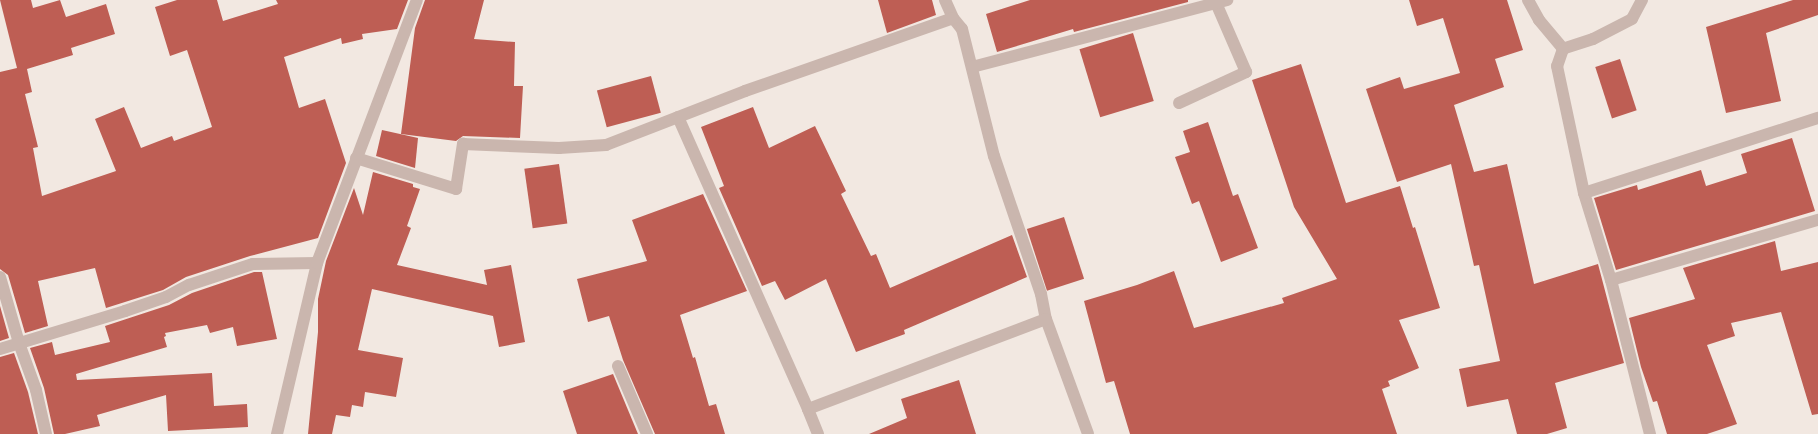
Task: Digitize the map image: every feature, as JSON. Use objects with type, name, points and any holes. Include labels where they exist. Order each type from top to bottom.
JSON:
[{"type":"street","points":[[277,434],[317,263],[416,0]]},
{"type":"street","points":[[944,0],[953,18],[962,29],[994,156],[1041,294],[1046,319],[1088,434]]},
{"type":"street","points":[[1528,0],[1539,20],[1563,49]]},
{"type":"street","points":[[1563,49],[1593,38],[1632,19],[1642,0]]},
{"type":"street","points":[[972,67],[1221,1],[1246,72],[1179,103]]},
{"type":"street","points":[[356,158],[456,190],[463,144],[559,148],[606,145],[678,117],[953,18]]},
{"type":"street","points":[[1563,49],[1557,66],[1584,193],[1612,280],[1650,434]]},
{"type":"street","points":[[678,117],[818,434]]},
{"type":"street","points":[[1584,193],[1818,118]]},
{"type":"street","points":[[1612,280],[1818,220]]},
{"type":"street","points":[[0,349],[125,311],[166,297],[189,285],[253,264],[317,263]]},
{"type":"street","points":[[0,277],[18,343],[27,360],[36,390],[46,434]]},
{"type":"street","points":[[808,409],[1046,319]]},
{"type":"street","points":[[618,366],[648,434]]},
{"type":"building","points":[[0,0],[31,0],[33,8],[60,0],[66,17],[106,4],[115,34],[71,48],[73,55],[27,69],[32,92],[25,94],[38,147],[33,148],[42,196],[116,171],[95,119],[124,107],[141,148],[172,136],[174,141],[212,127],[187,50],[170,56],[155,7],[177,0],[217,0],[223,21],[278,4],[276,0],[408,0],[397,29],[362,34],[363,39],[342,44],[341,38],[284,57],[299,108],[325,99],[346,163],[318,238],[250,256],[186,277],[163,290],[106,308],[95,268],[38,281],[48,326],[25,333],[8,275],[0,269],[0,72],[17,68]]},
{"type":"building","points":[[425,0],[484,0],[474,39],[515,42],[514,86],[523,86],[520,138],[463,136],[456,141],[401,134],[415,28]]},
{"type":"building","points":[[878,0],[932,0],[936,15],[887,33]]},
{"type":"building","points":[[1030,0],[1188,0],[1188,2],[1074,32],[1073,29],[997,52],[986,14]]},
{"type":"building","points":[[1409,0],[1507,0],[1523,50],[1495,59],[1504,87],[1454,105],[1474,172],[1507,164],[1534,284],[1598,264],[1624,363],[1555,383],[1567,428],[1547,434],[1517,434],[1508,399],[1467,407],[1459,369],[1500,361],[1479,265],[1474,266],[1451,164],[1397,182],[1366,89],[1400,77],[1404,89],[1460,73],[1443,18],[1417,26]]},
{"type":"building","points":[[1793,0],[1818,0],[1818,15],[1766,33],[1781,101],[1726,113],[1706,27]]},
{"type":"building","points":[[1133,33],[1154,101],[1100,117],[1079,49]]},
{"type":"building","points":[[1620,59],[1637,110],[1612,118],[1595,67]]},
{"type":"building","points":[[1301,64],[1346,203],[1400,186],[1440,308],[1399,320],[1419,368],[1388,381],[1390,386],[1382,389],[1397,434],[1130,434],[1114,381],[1106,383],[1084,301],[1137,285],[1174,271],[1194,328],[1284,303],[1282,298],[1337,279],[1294,207],[1252,80]]},
{"type":"building","points":[[651,76],[661,113],[607,127],[597,90]]},
{"type":"building","points":[[753,107],[769,148],[815,126],[846,191],[841,194],[871,256],[876,254],[890,288],[1012,235],[1027,277],[904,330],[905,334],[856,352],[826,279],[785,300],[775,281],[762,286],[719,188],[724,186],[701,127]]},
{"type":"building","points":[[1208,122],[1233,196],[1238,194],[1258,248],[1221,262],[1199,201],[1192,204],[1175,157],[1190,152],[1183,131]]},
{"type":"building","points":[[382,130],[418,138],[415,168],[376,156]]},
{"type":"building","points":[[1792,138],[1815,211],[1616,270],[1594,198],[1637,185],[1638,190],[1701,170],[1706,186],[1747,173],[1741,154]]},
{"type":"building","points":[[559,164],[567,223],[533,228],[524,169]]},
{"type":"building","points":[[373,172],[413,184],[413,187],[420,189],[407,226],[411,228],[397,265],[487,285],[484,270],[511,265],[525,342],[499,347],[493,316],[372,289],[358,350],[403,358],[396,397],[365,392],[363,407],[352,405],[350,417],[336,415],[332,434],[308,434],[318,332],[318,299],[326,261],[354,188],[363,215]]},
{"type":"building","points":[[703,194],[747,291],[680,315],[693,358],[695,357],[709,406],[716,404],[725,434],[655,434],[623,360],[609,316],[588,322],[577,279],[647,261],[632,220]]},
{"type":"building","points":[[1064,217],[1084,279],[1047,291],[1027,229]]},
{"type":"building","points":[[1775,241],[1781,271],[1818,262],[1818,414],[1812,415],[1781,312],[1731,323],[1735,336],[1707,345],[1737,424],[1707,434],[1667,434],[1657,401],[1653,402],[1641,367],[1629,318],[1695,299],[1683,268]]},
{"type":"building","points":[[254,272],[262,272],[277,339],[237,346],[233,327],[210,333],[207,325],[165,333],[166,336],[164,337],[167,347],[76,374],[77,380],[212,373],[214,406],[247,404],[248,427],[168,431],[166,395],[97,415],[100,426],[65,434],[54,434],[44,388],[30,348],[52,342],[55,355],[110,342],[105,326],[169,305],[192,293]]},
{"type":"building","points":[[0,306],[9,338],[0,341]]},
{"type":"building","points":[[14,353],[28,392],[38,434],[0,434],[0,357]]},
{"type":"building","points":[[613,374],[638,434],[577,434],[563,391]]},
{"type":"building","points":[[959,380],[976,434],[869,434],[907,418],[901,399]]}]
